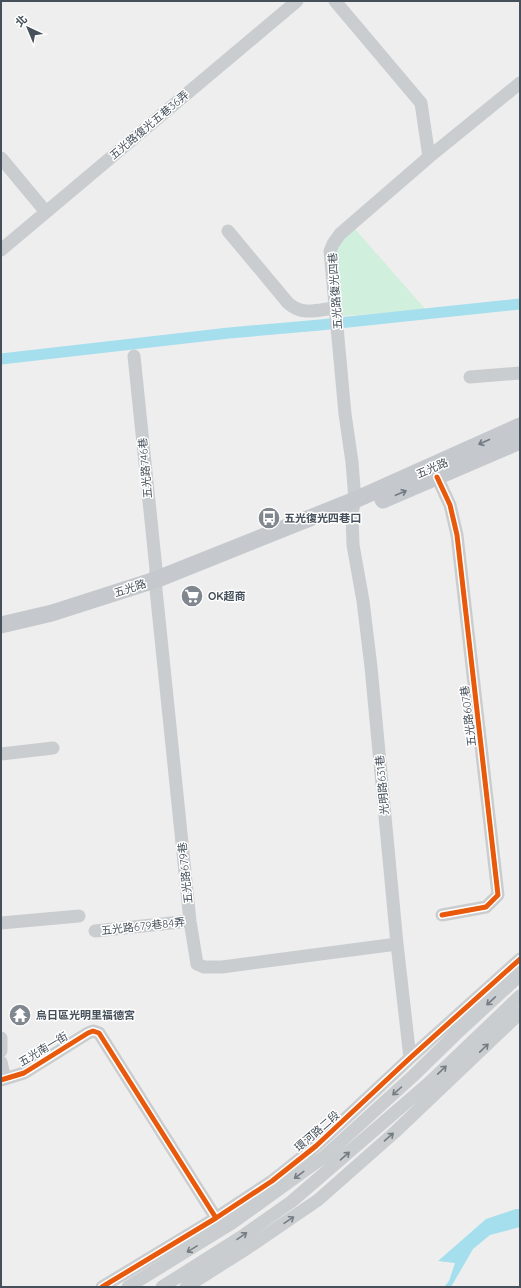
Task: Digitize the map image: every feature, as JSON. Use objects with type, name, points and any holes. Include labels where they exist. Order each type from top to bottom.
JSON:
[{"type":"main road","name":"五光路","points":[[354,506],[520,426]]},
{"type":"main road","name":"五光路","points":[[1,637],[55,623],[156,585],[354,506],[437,477],[520,441]]},
{"type":"main road","name":"五光路","points":[[1,625],[156,585]]},
{"type":"street","name":"五光路復光五巷36弄","points":[[1,250],[297,1]]},
{"type":"street","points":[[334,1],[421,103],[429,157]]},
{"type":"street","name":"五光路復光四巷","points":[[354,506],[352,462],[345,414],[330,252],[333,244],[340,234],[429,157],[520,83]]},
{"type":"street","points":[[1,158],[46,212]]},
{"type":"street","points":[[228,231],[292,307],[303,312],[336,318]]},
{"type":"street","name":"五光路746巷","points":[[134,356],[156,569],[156,585]]},
{"type":"street","points":[[470,377],[520,373]]},
{"type":"street","name":"五光路607巷","points":[[437,477],[450,505],[457,535],[498,895],[486,907],[442,915]]},
{"type":"street","name":"光明路631巷","points":[[354,506],[353,546],[363,601],[371,667],[397,944],[410,1058]]},
{"type":"street","name":"五光路679巷","points":[[156,585],[190,921],[197,964],[204,967],[222,967],[397,944]]},
{"type":"street","points":[[1,754],[53,748]]},
{"type":"street","points":[[1,923],[79,916]]},
{"type":"street","name":"五光路679巷84弄","points":[[95,931],[190,921]]},
{"type":"street","name":"環河路二段","points":[[102,1287],[216,1218],[272,1181],[316,1146],[410,1058],[520,959]]},
{"type":"street","name":"環河路二段","points":[[128,1287],[232,1223],[325,1156],[413,1076],[520,975]]},
{"type":"street","points":[[162,1287],[241,1237],[291,1202],[429,1083],[520,996]]},
{"type":"street","points":[[186,1287],[318,1200],[396,1132],[520,1013]]},
{"type":"street","name":"五光南一街","points":[[3,1080],[24,1073],[93,1031],[99,1033],[216,1218]]},
{"type":"street","points":[[1,1038],[1,1050]]},
{"type":"street","points":[[1,1062],[3,1080]]},
{"type":"green space","points":[[355,229],[426,310],[342,316],[336,250],[344,235]]},
{"type":"water","points":[[520,1209],[520,1227],[490,1235],[473,1249],[451,1287],[444,1287],[449,1281],[455,1263],[438,1261],[486,1219]]},
{"type":"waterway","points":[[1,359],[229,333],[520,304]]},
{"type":"cycle path","points":[[437,477],[450,505],[457,535],[498,895],[486,907],[442,915]]},
{"type":"cycle path","points":[[102,1287],[216,1218],[272,1181],[316,1146],[410,1058],[520,959]]},
{"type":"cycle path","points":[[1,1080],[24,1073],[88,1033],[93,1031],[99,1033],[216,1218]]},
{"type":"place","name":"五光復光四巷口","points":[[269,518]]},
{"type":"place","name":"OK超商","points":[[192,596]]},
{"type":"place","name":"烏日區光明里福德宮","points":[[20,1015]]}]
